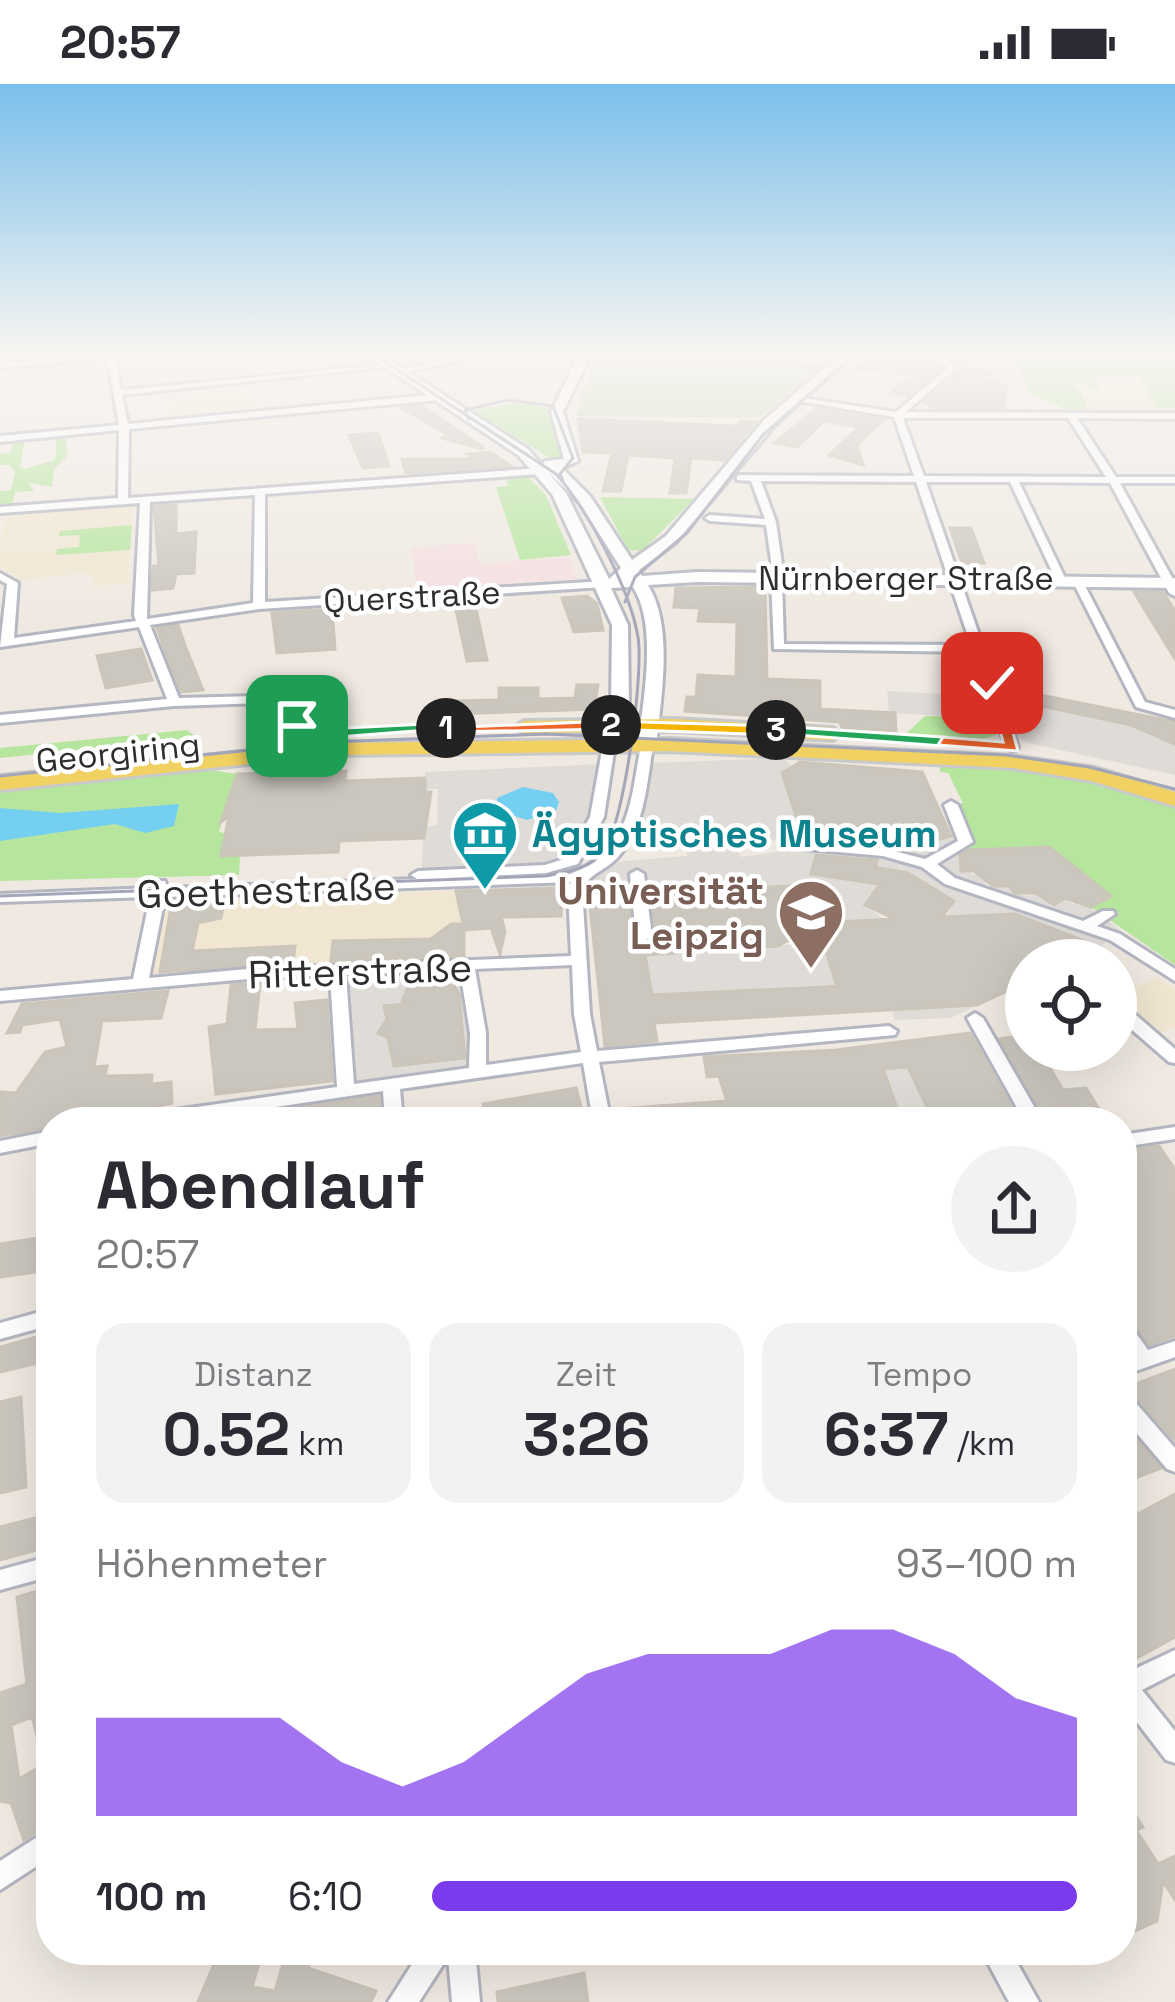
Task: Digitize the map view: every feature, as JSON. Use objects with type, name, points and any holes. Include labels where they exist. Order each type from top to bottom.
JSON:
[{"type":"main road","points":[[510,444],[551,470],[588,503],[650,606],[654,642],[649,735]]},
{"type":"main road","points":[[551,470],[571,458],[566,444]]},
{"type":"main road","points":[[633,577],[710,518],[768,444]]},
{"type":"main road","points":[[551,470],[604,584],[623,646],[611,735]]},
{"type":"main road","points":[[633,577],[691,518],[739,479]]},
{"type":"main road","name":"Nürnberger Straße","points":[[633,577],[1069,580],[1172,586]]},
{"type":"main road","name":"Querstraße","points":[[604,584],[633,577]]},
{"type":"main road","name":"Georgiring","points":[[0,766],[299,735],[450,736]]},
{"type":"main road","points":[[649,735],[1048,766],[1175,799]]},
{"type":"main road","points":[[450,736],[882,737],[1012,747],[1109,762],[1175,780]]},
{"type":"main road","name":"Georgiring","points":[[0,783],[450,736]]},
{"type":"street","points":[[123,501],[124,444]]},
{"type":"street","points":[[907,444],[1012,747]]},
{"type":"street","points":[[1089,444],[1172,586]]},
{"type":"street","points":[[0,510],[551,470]]},
{"type":"street","points":[[739,479],[1175,480]]},
{"type":"street","points":[[739,479],[771,522],[778,646],[980,649]]},
{"type":"street","points":[[1014,481],[1140,704],[1175,714]]},
{"type":"street","points":[[259,605],[260,492]]},
{"type":"street","points":[[145,500],[141,621],[174,702]]},
{"type":"street","points":[[710,518],[771,522]]},
{"type":"street","points":[[0,576],[13,584],[4,643]]},
{"type":"street","name":"Querstraße","points":[[4,643],[259,605],[604,584]]},
{"type":"street","points":[[0,719],[174,702],[296,698],[299,735]]},
{"type":"street","name":"Goethestraße","points":[[159,888],[546,869],[573,861],[597,818],[611,735]]},
{"type":"street","name":"Goethestraße","points":[[0,891],[532,882],[592,872],[623,848],[649,735]]},
{"type":"street","points":[[927,864],[966,842],[951,805]]},
{"type":"street","points":[[805,845],[885,853],[927,864],[950,881],[1031,900],[1127,943],[1175,976]]},
{"type":"street","points":[[637,874],[644,936]]},
{"type":"street","points":[[581,878],[575,888],[580,960],[599,1107]]},
{"type":"street","points":[[140,984],[159,888]]},
{"type":"street","points":[[1086,926],[1108,914]]},
{"type":"street","name":"Ritterstraße","points":[[0,996],[318,971],[580,960]]},
{"type":"street","points":[[467,967],[478,1033],[477,1071]]},
{"type":"street","points":[[338,972],[346,1089]]},
{"type":"street","points":[[975,1018],[1025,1107]]},
{"type":"street","points":[[1137,1021],[1175,1058]]},
{"type":"street","points":[[230,1107],[590,1056],[889,1031]]},
{"type":"street","points":[[391,1083],[393,1107]]},
{"type":"street","points":[[1137,1139],[1175,1133]]},
{"type":"street","points":[[0,1147],[36,1140]]},
{"type":"street","points":[[0,1331],[36,1321]]},
{"type":"street","points":[[1137,1363],[1175,1349]]},
{"type":"street","points":[[1137,1419],[1175,1463]]},
{"type":"street","points":[[0,1580],[36,1570]]},
{"type":"street","points":[[1137,1680],[1175,1660]]},
{"type":"street","points":[[1137,1704],[1175,1751]]},
{"type":"street","points":[[0,1877],[36,1852]]},
{"type":"street","points":[[402,2002],[427,1965]]},
{"type":"street","points":[[462,1965],[466,2002]]},
{"type":"street","points":[[1006,1965],[1028,1997]]},
{"type":"shaded area","points":[[133,506],[128,583],[93,586],[94,577],[84,573],[22,580],[0,566],[0,539],[9,513]]},
{"type":"shaded area","points":[[475,543],[480,563],[570,557],[577,579],[417,589],[411,547]]},
{"type":"shaded area","points":[[962,682],[983,683],[990,707],[964,706],[965,717],[889,713],[887,691],[961,695]]},
{"type":"shaded area","points":[[1004,699],[1125,723],[1175,741],[1175,775],[1028,743],[1018,737]]},
{"type":"shaded area","points":[[785,758],[793,770],[782,774],[795,816],[809,818],[816,837],[881,846],[888,841],[897,850],[961,834],[968,850],[959,851],[961,871],[985,877],[986,886],[1010,886],[1014,893],[1028,896],[1036,893],[1054,905],[1065,898],[1073,904],[1082,901],[1121,931],[1110,939],[1079,939],[1015,914],[947,917],[953,902],[903,869],[875,869],[877,859],[818,851],[811,874],[885,885],[869,895],[873,899],[866,905],[884,920],[827,923],[817,894],[805,894],[795,885],[632,896],[632,888],[532,888],[532,884],[595,873],[613,862],[687,856],[686,849],[736,847],[741,857],[782,851],[778,840],[645,851],[627,842],[648,763]]},
{"type":"shaded area","points":[[602,764],[592,816],[573,857],[539,867],[442,867],[421,873],[424,827],[437,825],[438,789],[425,789],[425,772]]},
{"type":"shaded area","points":[[456,891],[467,967],[140,984],[155,905],[174,899]]},
{"type":"shaded area","points":[[639,935],[654,935],[658,955],[823,942],[977,1005],[951,1018],[895,1020],[881,984],[652,995]]},
{"type":"shaded area","points":[[467,967],[477,1071],[346,1089],[338,972]]},
{"type":"shaded area","points":[[1158,977],[1175,989],[1175,1027],[1153,1037],[1137,1024],[1137,986]]},
{"type":"shaded area","points":[[913,1066],[927,1107],[897,1107],[883,1069]]},
{"type":"green space","points":[[12,444],[24,444],[20,468],[55,460],[56,444],[66,444],[67,456],[54,469],[52,487],[28,483],[34,491],[15,492],[12,506],[0,506],[0,491],[11,490],[15,473],[10,465],[0,465],[0,454],[11,452]]},
{"type":"green space","points":[[526,444],[558,444],[562,457],[550,458]]},
{"type":"green space","points":[[527,476],[546,495],[571,555],[520,560],[496,487],[508,486],[506,477]]},
{"type":"green space","points":[[600,497],[694,499],[642,551],[628,550]]},
{"type":"green space","points":[[132,525],[130,550],[56,555],[57,549],[79,547],[80,535],[59,536],[60,531]]},
{"type":"green space","points":[[963,706],[990,707],[996,735],[980,740],[907,733],[925,716],[965,717]]},
{"type":"green space","points":[[187,730],[196,737],[0,758],[0,748]]},
{"type":"green space","points":[[939,761],[1088,780],[1175,806],[1175,965],[1091,907],[1110,896],[1049,847],[968,850],[952,806],[963,803],[948,773],[940,772]]},
{"type":"green space","points":[[203,764],[204,769],[237,774],[219,832],[225,833],[221,856],[240,855],[239,875],[0,881],[0,788]]},
{"type":"water","points":[[523,787],[553,793],[559,802],[556,811],[527,820],[498,811],[497,798]]},
{"type":"water","points":[[179,804],[174,826],[145,833],[115,824],[0,841],[0,808],[60,813]]},
{"type":"building","points":[[353,444],[382,444],[389,466],[363,468]]},
{"type":"building","points":[[582,444],[738,444],[724,460],[691,458],[686,493],[670,493],[675,458],[628,455],[621,491],[603,491],[612,453],[583,452]]},
{"type":"building","points":[[841,444],[859,444],[863,465],[829,455]]},
{"type":"building","points":[[490,452],[511,466],[406,473],[402,459],[475,459],[467,454]]},
{"type":"building","points":[[176,505],[176,534],[196,532],[194,573],[176,574],[173,588],[152,590],[153,566],[159,566],[154,506]]},
{"type":"building","points":[[950,528],[971,528],[984,563],[962,563]]},
{"type":"building","points":[[765,587],[767,679],[820,681],[820,709],[895,713],[896,731],[842,728],[840,722],[685,711],[687,697],[696,697],[698,675],[736,677],[737,622],[698,621],[700,608],[674,607],[676,588]]},
{"type":"building","points":[[1134,592],[1163,592],[1175,611],[1175,659]]},
{"type":"building","points":[[587,596],[597,604],[603,630],[574,632],[562,598]]},
{"type":"building","points":[[475,604],[487,660],[467,661],[455,605]]},
{"type":"building","points":[[332,609],[335,649],[277,653],[272,613]]},
{"type":"building","points":[[178,625],[203,690],[181,692],[166,654],[157,628]]},
{"type":"building","points":[[141,649],[152,680],[106,688],[97,656]]},
{"type":"building","points":[[577,685],[598,685],[594,709],[451,714],[451,701],[499,700],[499,688],[538,688],[538,699],[575,698]]},
{"type":"building","points":[[1035,694],[1175,722],[1175,744],[1131,725],[1033,704]]},
{"type":"building","points":[[800,762],[922,772],[951,836],[903,849],[816,837],[809,818],[796,816],[782,773]]},
{"type":"building","points":[[346,771],[345,781],[425,778],[425,792],[431,792],[424,838],[339,841],[338,852],[221,856],[229,816],[221,822],[237,774]]},
{"type":"building","points":[[1049,847],[1111,896],[1091,907],[1065,898],[1054,905],[1036,893],[1014,893],[1010,886],[993,886],[974,871],[961,871],[960,855],[968,850]]},
{"type":"building","name":"Universität Leipzig","points":[[816,855],[877,860],[876,868],[906,872],[954,901],[942,917],[1015,914],[1079,939],[1005,939],[1005,992],[977,1005],[654,1023],[657,1041],[605,1046],[588,888],[627,888],[632,936],[646,945],[656,935],[651,893],[791,886],[801,933],[778,946],[645,955],[652,995],[837,986],[817,923],[895,919],[865,905],[880,884],[811,874]]},
{"type":"building","points":[[562,888],[561,916],[501,917],[505,931],[500,954],[491,928],[464,930],[464,956],[331,961],[333,941],[431,939],[451,924],[463,924],[456,891]]},
{"type":"building","points":[[225,899],[221,918],[198,923],[192,951],[295,946],[293,963],[160,972],[172,901]]},
{"type":"building","points":[[428,976],[427,983],[454,986],[459,994],[465,1058],[394,1066],[388,1038],[378,1033],[387,1019],[384,1006],[407,1004],[402,1001],[410,984]]},
{"type":"building","points":[[260,983],[255,1030],[298,1029],[295,1003],[327,1000],[332,1081],[216,1094],[209,1027],[227,1024],[231,985]]},
{"type":"building","points":[[168,991],[161,1018],[102,1021],[94,1067],[107,1066],[105,1076],[152,1075],[151,1084],[171,1082],[172,1103],[36,1107],[36,1130],[0,1136],[0,1092],[16,1093],[45,1052],[67,1047],[60,1019],[22,1025],[20,1032],[7,1033],[22,1004]]},
{"type":"building","points":[[970,1033],[1012,1107],[927,1107],[908,1067],[883,1069],[897,1107],[644,1107],[727,1101],[719,1076],[707,1077],[704,1057],[836,1050]]},
{"type":"building","points":[[1018,1071],[1052,1071],[1063,1090],[1086,1088],[1098,1107],[1039,1107]]},
{"type":"building","points":[[576,1088],[581,1107],[484,1107]]},
{"type":"building","points":[[379,1096],[379,1107],[304,1107]]},
{"type":"building","points":[[1159,1146],[1175,1170],[1175,1336],[1150,1345],[1137,1331],[1137,1149]]},
{"type":"building","points":[[36,1238],[36,1272],[0,1277],[0,1244]]},
{"type":"building","points":[[36,1337],[36,1364],[0,1372],[0,1347]]},
{"type":"building","points":[[1175,1369],[1175,1441],[1137,1398],[1137,1383]]},
{"type":"building","points":[[21,1397],[26,1487],[0,1493],[0,1402]]},
{"type":"building","points":[[1137,1440],[1161,1468],[1137,1477]]},
{"type":"building","points":[[1175,1494],[1175,1637],[1137,1658],[1137,1513]]},
{"type":"building","points":[[36,1518],[36,1550],[0,1560],[0,1527]]},
{"type":"building","points":[[36,1591],[36,1733],[32,1717],[11,1725],[19,1779],[36,1769],[36,1832],[24,1840],[11,1803],[0,1801],[0,1693],[27,1684],[17,1597]]},
{"type":"building","points":[[1137,1832],[1158,1864],[1175,1856],[1175,1900],[1163,1881],[1157,1921],[1137,1930]]},
{"type":"building","points":[[214,1965],[259,1965],[252,1987],[275,1991],[283,1965],[309,1965],[376,1991],[371,2002],[198,2002]]},
{"type":"building","points":[[584,1973],[588,2002],[498,2002],[497,1992]]},
{"type":"tram line","points":[[509,444],[556,474],[606,551],[626,599]]},
{"type":"tram line","points":[[563,481],[560,474],[573,458],[567,444]]},
{"type":"tram line","points":[[626,599],[635,577],[687,533],[756,444]]},
{"type":"tram line","points":[[626,599],[639,656],[632,738]]},
{"type":"tram line","points":[[0,776],[327,742],[546,734],[632,738]]},
{"type":"tram line","points":[[0,896],[545,876],[568,871],[597,858],[611,837],[632,738]]},
{"type":"tram line","points":[[632,738],[1006,755],[1089,767],[1175,789]]},
{"type":"place","name":"Ägyptisches Museum","points":[[485,892]]},
{"type":"place","name":"Universität Leipzig","points":[[811,971]]},
{"type":"route","points":[[297,726],[299,735],[425,728],[673,725],[1012,747],[992,683]]}]
